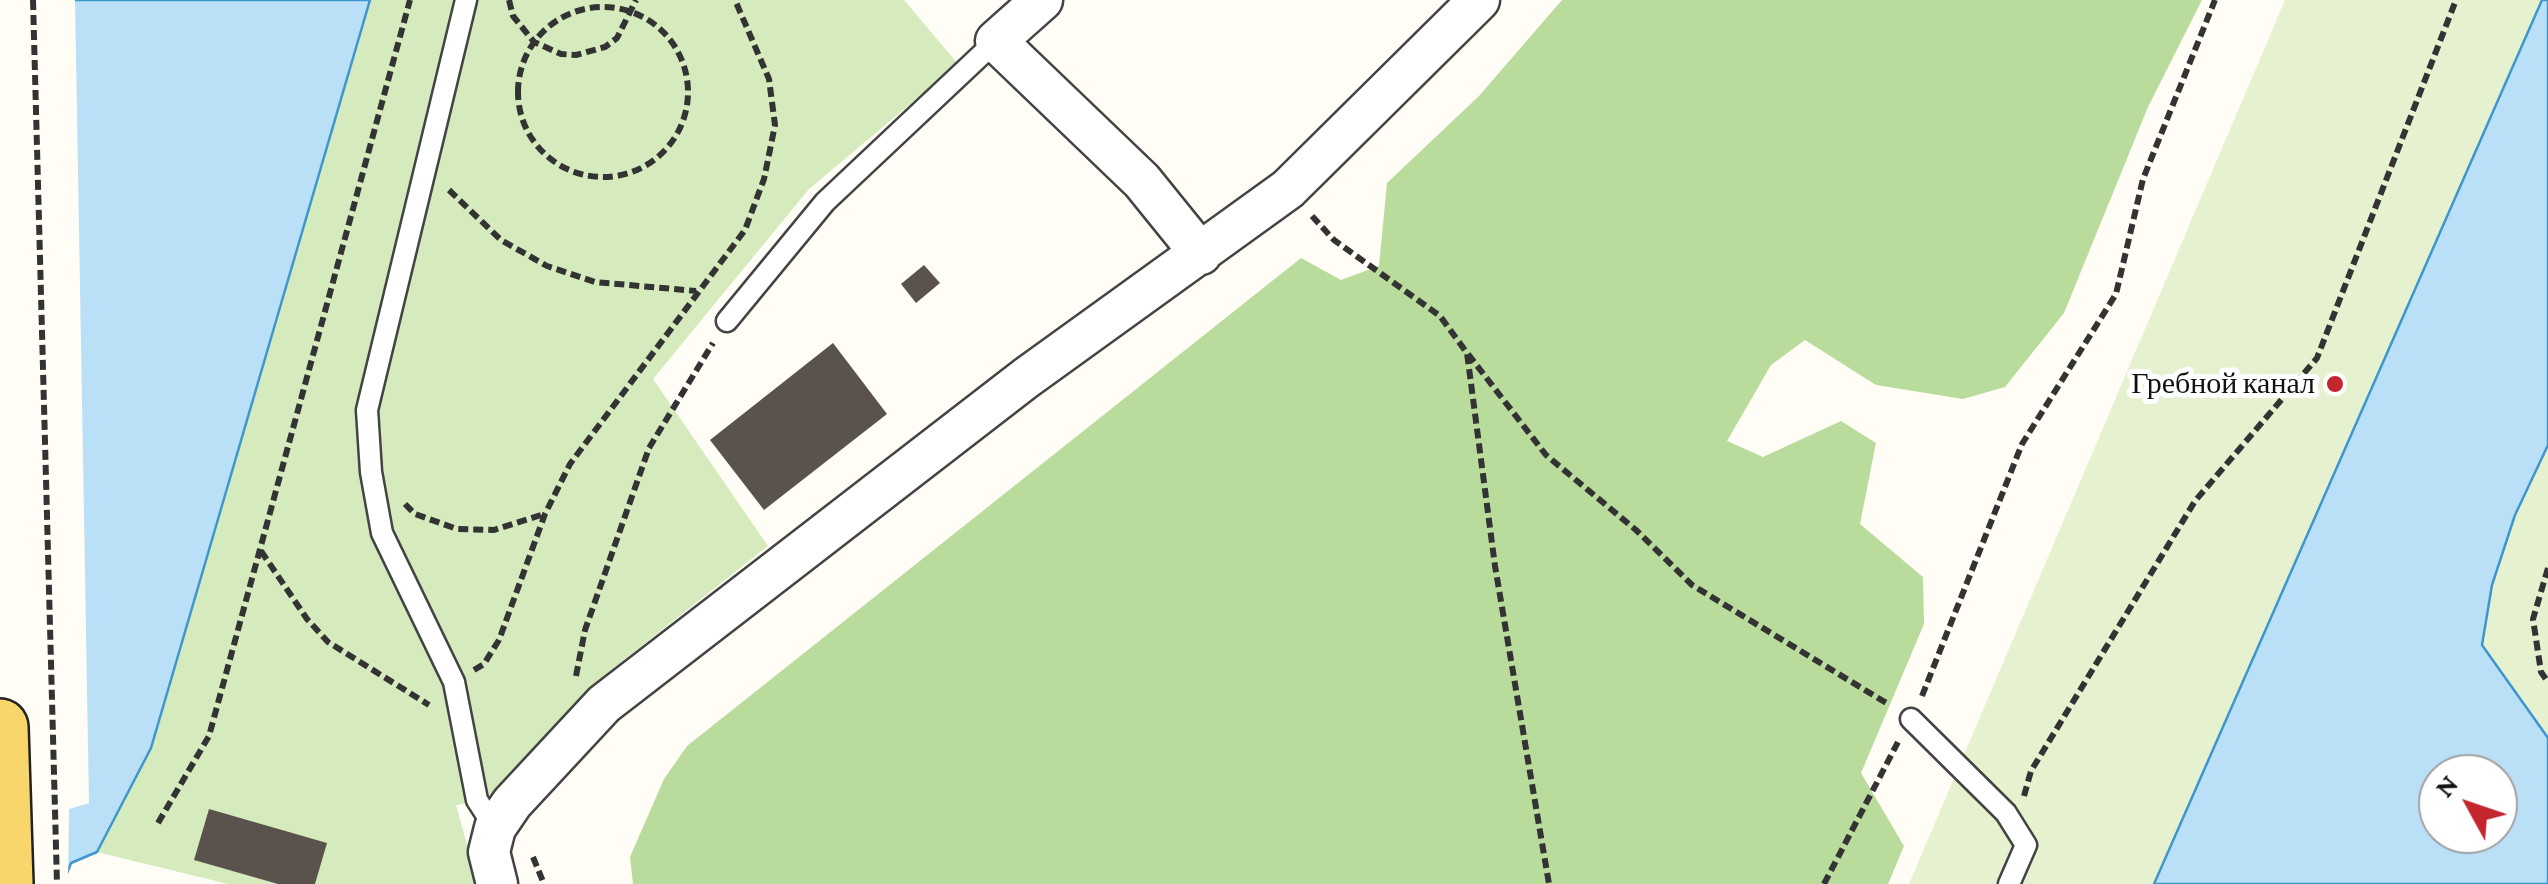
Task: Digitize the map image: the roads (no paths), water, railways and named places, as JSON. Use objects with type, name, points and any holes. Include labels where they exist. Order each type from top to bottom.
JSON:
[{"type":"main road","points":[[0,728],[5,884]]},
{"type":"street","points":[[1042,0],[996,40],[1142,181],[1201,254]]},
{"type":"street","points":[[496,884],[489,852],[494,828],[512,803],[604,704],[644,669],[1026,378],[1288,188],[1479,0]]},
{"type":"lane","points":[[466,0],[367,410],[371,472],[382,534],[454,682],[459,725],[477,800],[494,828]]},
{"type":"lane","points":[[727,321],[824,202],[996,40]]},
{"type":"lane","points":[[1910,719],[2006,813],[2026,846],[2009,884]]},
{"type":"water","points":[[0,0],[370,0],[151,748],[97,852],[71,863],[63,884]]},
{"type":"water","name":"Гребной канал","points":[[2542,0],[2548,0],[2548,445],[2515,515],[2492,585],[2482,645],[2548,738],[2548,884],[2154,884]]},
{"type":"place","name":"Гребной канал","points":[[2335,384]]}]
